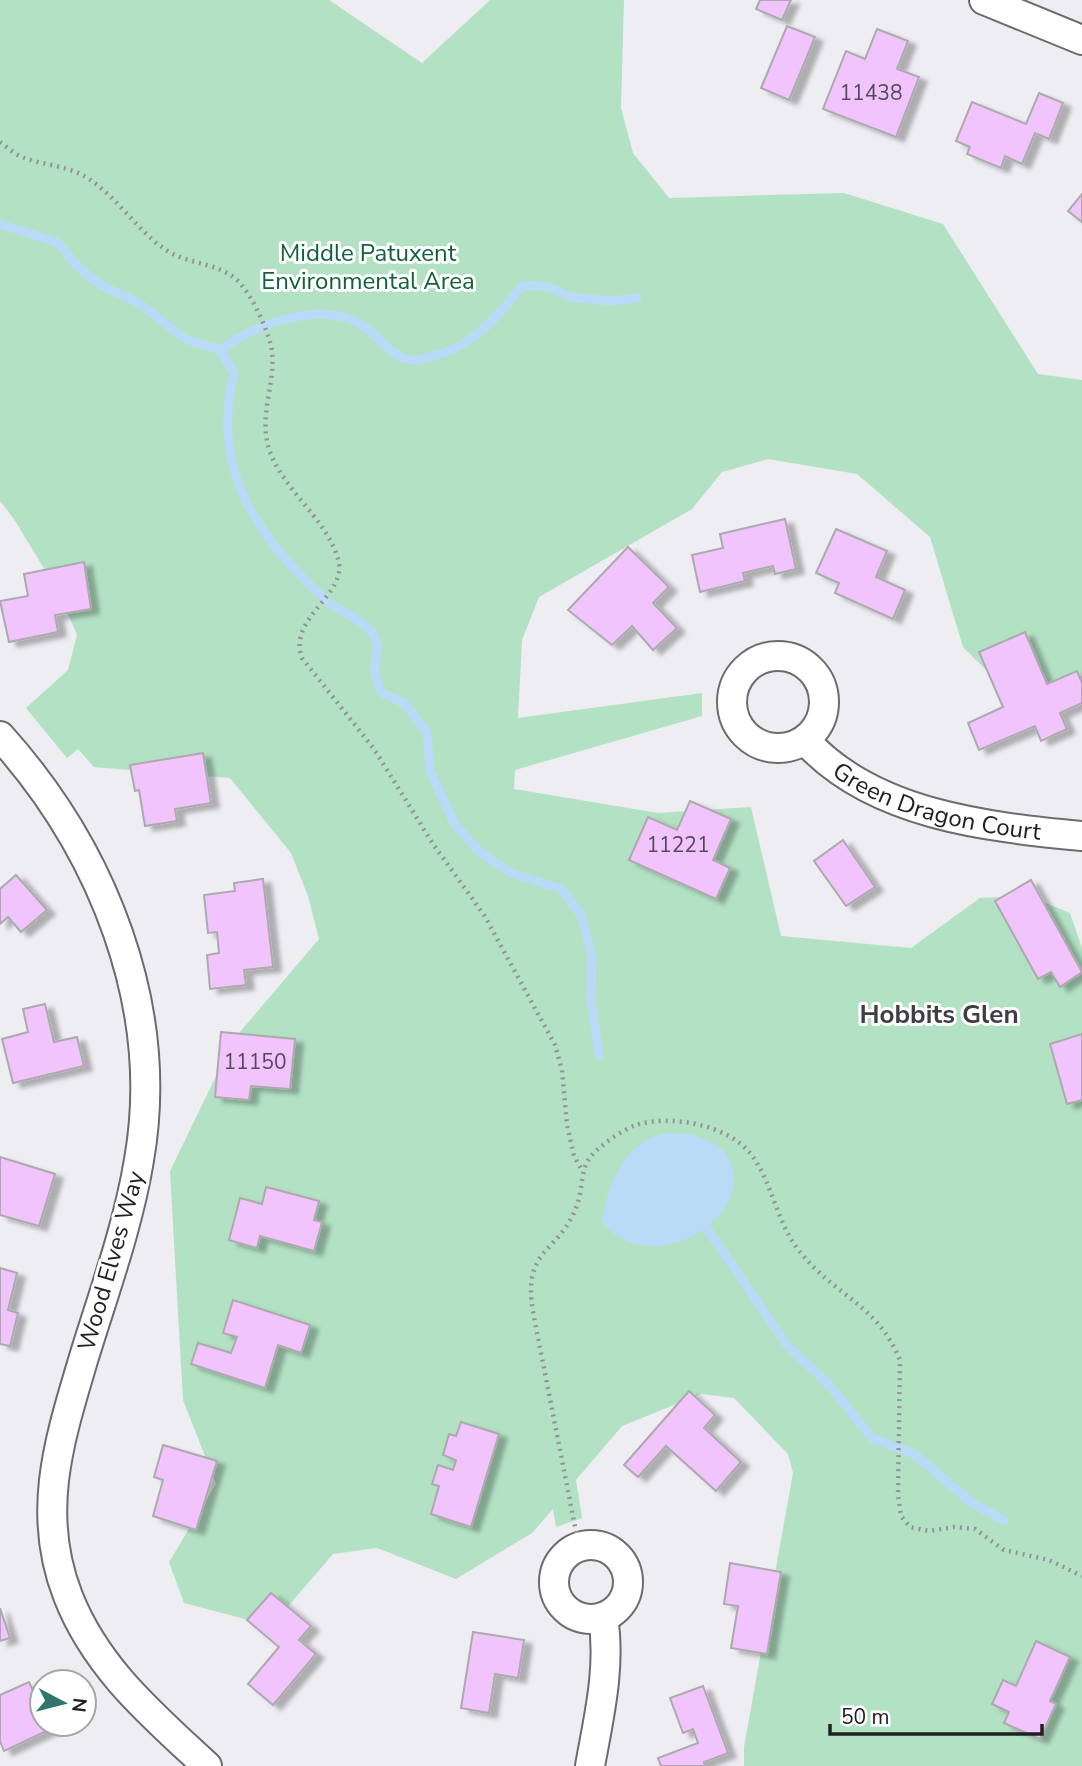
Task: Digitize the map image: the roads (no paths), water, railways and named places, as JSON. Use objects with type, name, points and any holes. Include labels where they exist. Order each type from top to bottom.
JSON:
[{"type":"street","points":[[985,0],[1082,40]]},
{"type":"street","name":"Wood Elves Way","points":[[0,736],[30,770],[96,877],[121,938],[135,994],[144,1053],[145,1110],[129,1209],[55,1454],[51,1504],[55,1547],[67,1595],[102,1662],[133,1698],[207,1766]]},
{"type":"street","name":"Green Dragon Court","points":[[806,740],[820,757],[847,778],[933,812],[983,823],[1082,836]]},
{"type":"street","points":[[579,1547],[603,1547],[614,1553],[628,1577],[627,1591],[622,1603],[603,1617],[588,1619],[575,1615],[566,1609],[556,1594],[554,1577],[558,1566],[566,1554],[579,1547]]},
{"type":"street","points":[[590,1766],[606,1672],[608,1647],[603,1617]]},
{"type":"water","points":[[671,1133],[692,1134],[722,1150],[734,1175],[730,1197],[718,1217],[698,1233],[674,1243],[648,1246],[624,1240],[602,1222],[618,1170],[635,1148],[646,1140]]},
{"type":"waterway","points":[[0,224],[58,243],[78,267],[100,285],[139,303],[185,339],[220,350],[234,372],[228,407],[234,471],[245,500],[260,527],[302,577],[327,601],[365,625],[374,636],[377,645],[375,672],[381,692],[405,704],[427,732],[430,771],[455,825],[481,853],[511,873],[561,889],[581,915],[592,956],[591,998],[599,1055]]},
{"type":"waterway","points":[[220,350],[269,324],[307,315],[326,314],[344,317],[360,324],[396,355],[417,360],[447,352],[472,338],[494,319],[523,285],[549,287],[570,297],[610,301],[637,298]]},
{"type":"waterway","points":[[701,1220],[787,1345],[828,1384],[872,1438],[914,1454],[971,1502],[1004,1521]]},
{"type":"district","name":"Hobbits Glen","points":[[939,1014]]},
{"type":"park label","name":"Middle Patuxent Environmental Area","points":[[368,267]]}]
